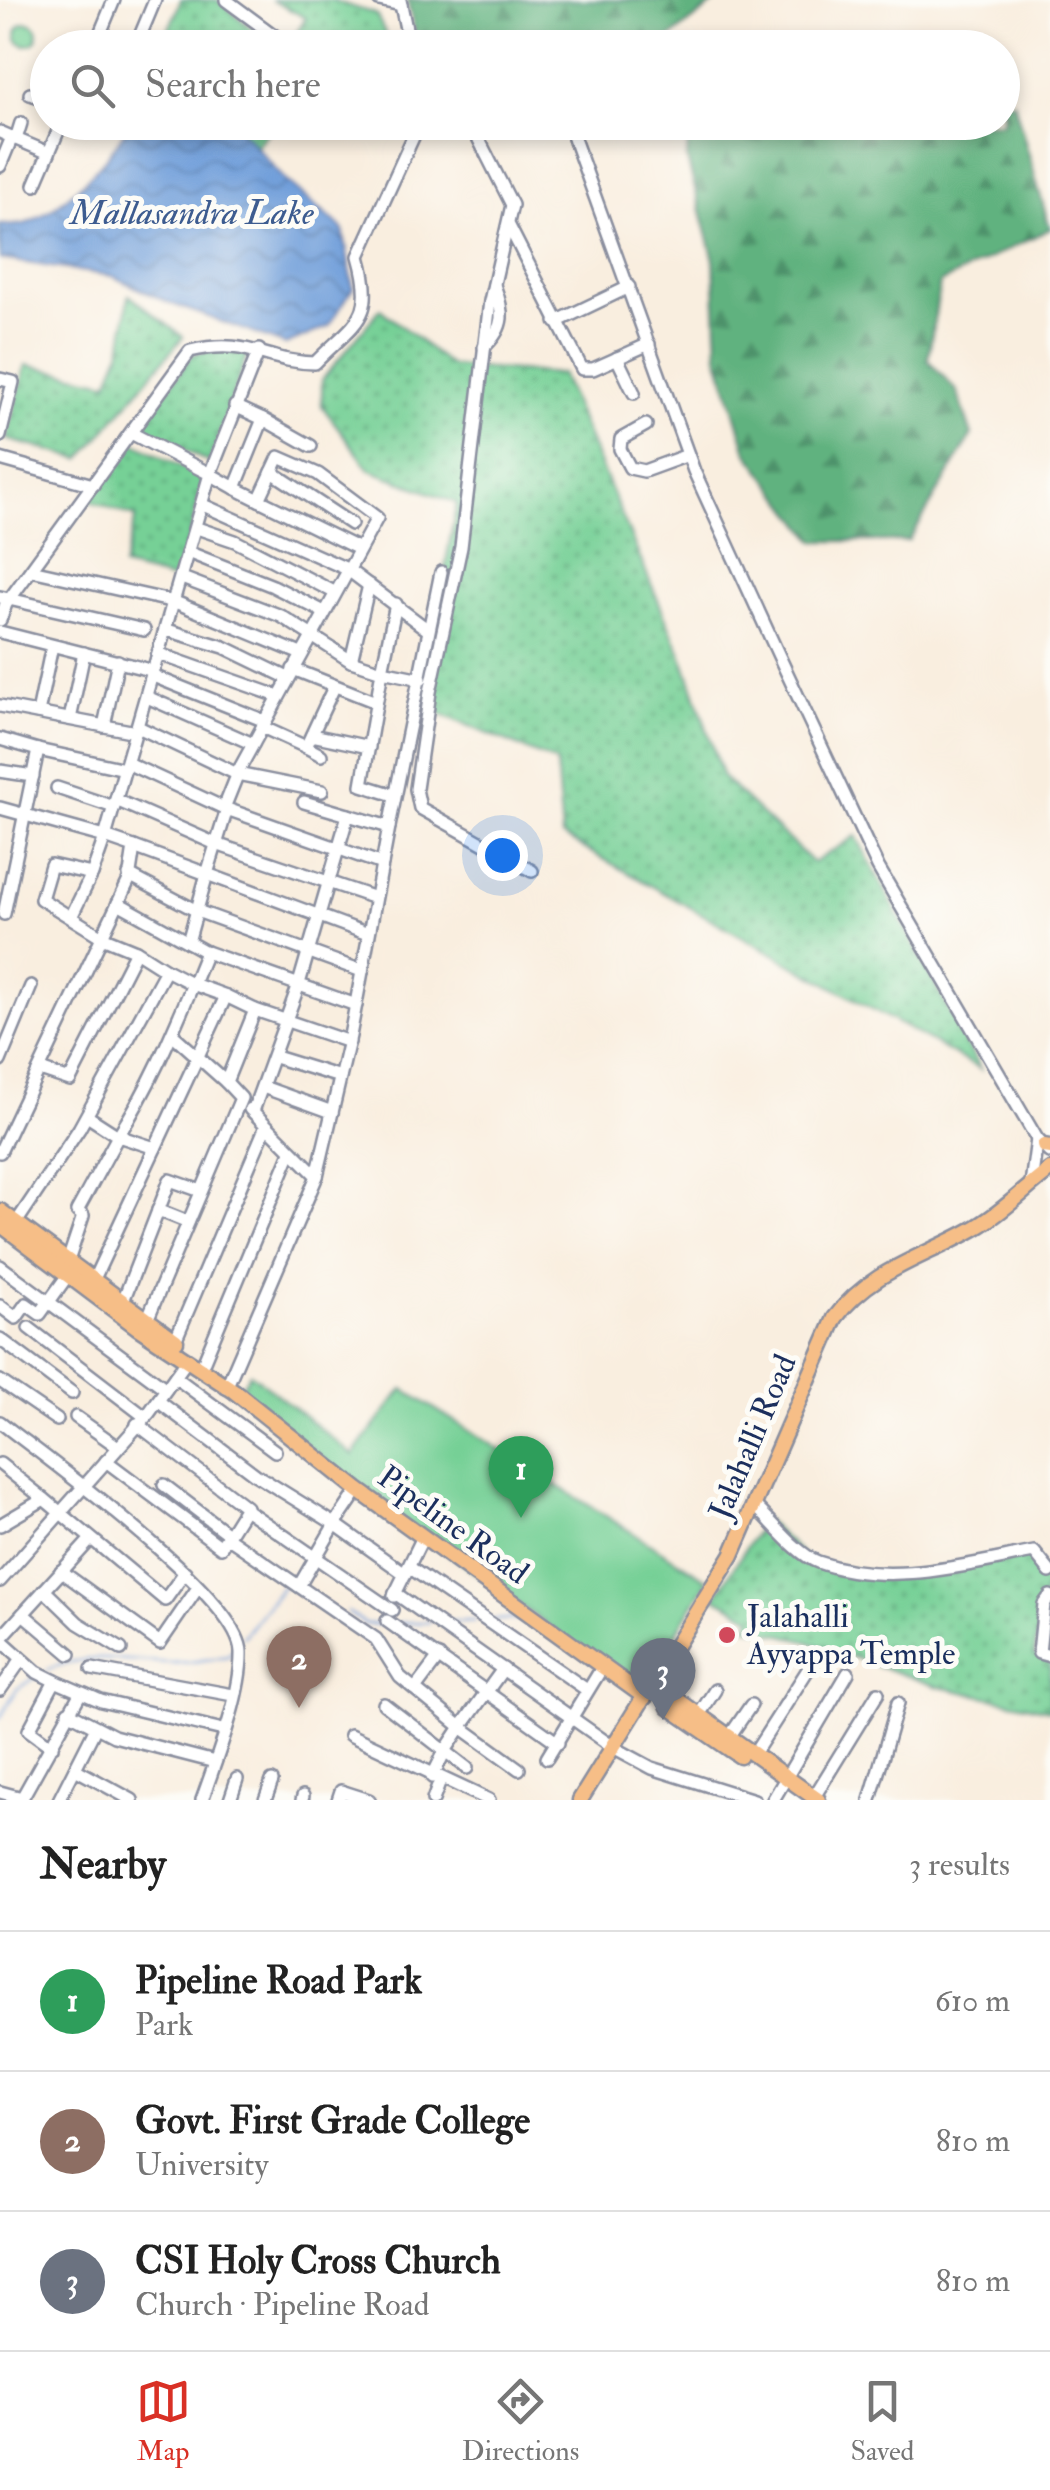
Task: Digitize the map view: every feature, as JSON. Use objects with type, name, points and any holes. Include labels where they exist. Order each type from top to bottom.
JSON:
[{"type":"main road","name":"Jalahalli Road","points":[[583,1799],[613,1748],[654,1693],[732,1555],[835,1318],[853,1294],[877,1276],[978,1226],[1050,1170]]},
{"type":"main road","name":"Pipeline Road","points":[[0,1211],[186,1360],[230,1387]]},
{"type":"main road","name":"Pipeline Road","points":[[0,1224],[94,1279],[204,1361],[230,1387],[358,1490],[602,1666],[698,1715],[754,1754],[781,1780]]},
{"type":"main road","name":"Pipeline Road","points":[[654,1693],[811,1799]]},
{"type":"street","points":[[102,30],[114,0]]},
{"type":"street","points":[[142,30],[155,0]]},
{"type":"street","points":[[226,0],[267,30]]},
{"type":"street","points":[[381,0],[400,2],[406,30]]},
{"type":"street","points":[[0,166],[9,136],[21,124]]},
{"type":"street","points":[[9,136],[49,153]]},
{"type":"street","points":[[35,185],[54,140]]},
{"type":"street","points":[[0,620],[4,598],[30,570],[190,351],[223,343],[259,350],[288,363],[315,364],[365,312],[369,292],[359,256],[412,140]]},
{"type":"street","points":[[479,140],[512,204],[484,347],[461,547],[430,692],[416,788],[420,808],[532,871]]},
{"type":"street","points":[[575,140],[688,455],[878,867],[1045,1146],[1032,1184]]},
{"type":"street","points":[[509,226],[582,369],[649,344]]},
{"type":"street","points":[[556,322],[629,287]]},
{"type":"street","points":[[72,917],[105,837],[210,474],[259,350]]},
{"type":"street","points":[[617,358],[634,393]]},
{"type":"street","points":[[0,379],[13,382],[0,436]]},
{"type":"street","points":[[235,406],[311,446]]},
{"type":"street","points":[[235,488],[263,420]]},
{"type":"street","points":[[646,425],[621,439],[620,449],[630,468],[644,471],[688,455]]},
{"type":"street","points":[[131,433],[359,549]]},
{"type":"street","points":[[0,458],[93,485]]},
{"type":"street","points":[[188,942],[238,774],[377,518],[294,461],[278,458],[260,500]]},
{"type":"street","points":[[272,472],[352,524]]},
{"type":"street","points":[[202,506],[347,569],[428,630]]},
{"type":"street","points":[[197,528],[235,541],[334,592]]},
{"type":"street","points":[[190,553],[273,586],[324,612]]},
{"type":"street","points":[[30,570],[175,602],[301,654]]},
{"type":"street","points":[[230,1387],[317,1176],[349,1042],[440,572]]},
{"type":"street","points":[[182,578],[218,588],[313,633],[351,661],[421,679]]},
{"type":"street","points":[[351,661],[369,585]]},
{"type":"street","points":[[4,598],[144,630]]},
{"type":"street","points":[[394,795],[362,785],[396,604]]},
{"type":"street","points":[[167,630],[376,702]]},
{"type":"street","points":[[0,632],[118,661],[309,741],[369,746]]},
{"type":"street","points":[[38,713],[52,646]]},
{"type":"street","points":[[70,719],[84,654]]},
{"type":"street","points":[[160,654],[278,696]]},
{"type":"street","points":[[104,726],[118,661]]},
{"type":"street","points":[[309,741],[334,687]]},
{"type":"street","points":[[147,697],[253,744]]},
{"type":"street","points":[[0,706],[137,730],[238,774],[322,790]]},
{"type":"street","points":[[0,738],[38,750],[126,766],[226,808],[382,864]]},
{"type":"street","points":[[309,741],[321,755]]},
{"type":"street","points":[[4,914],[38,750]]},
{"type":"street","points":[[0,771],[33,776]]},
{"type":"street","points":[[56,788],[115,804],[216,844],[375,898]]},
{"type":"street","points":[[304,802],[389,828]]},
{"type":"street","points":[[0,808],[134,846],[368,934]]},
{"type":"street","points":[[253,1112],[298,986],[348,815]]},
{"type":"street","points":[[0,1152],[118,903],[130,875],[134,846]]},
{"type":"street","points":[[92,874],[50,864],[42,898],[102,937],[192,984],[286,1022],[349,1042]]},
{"type":"street","points":[[130,875],[197,911],[362,971]]},
{"type":"street","points":[[118,903],[206,952],[356,1005]]},
{"type":"street","points":[[40,1070],[70,1080],[136,952]]},
{"type":"street","points":[[0,1306],[16,1318],[26,1304],[40,1314],[70,1267],[83,1216],[77,1211],[172,1034],[206,952]]},
{"type":"street","points":[[16,1223],[86,1116],[166,970]]},
{"type":"street","points":[[0,1062],[30,986]]},
{"type":"street","points":[[94,1279],[226,996]]},
{"type":"street","points":[[226,1082],[255,1010]]},
{"type":"street","points":[[172,1034],[200,1056],[317,1176]]},
{"type":"street","points":[[274,1057],[340,1078]]},
{"type":"street","points":[[263,1087],[332,1112]]},
{"type":"street","points":[[147,1320],[241,1098]]},
{"type":"street","points":[[86,1116],[118,1136],[155,1148]]},
{"type":"street","points":[[176,1341],[266,1126]]},
{"type":"street","points":[[204,1361],[290,1152]]},
{"type":"street","points":[[123,1301],[170,1180],[200,1191]]},
{"type":"street","points":[[158,1210],[188,1222]]},
{"type":"street","points":[[0,1266],[166,1388]]},
{"type":"street","points":[[29,1328],[244,1509],[316,1556],[387,1620],[558,1743]]},
{"type":"street","points":[[0,1339],[72,1393]]},
{"type":"street","points":[[0,1580],[158,1401],[186,1360]]},
{"type":"street","points":[[175,1377],[276,1451]]},
{"type":"street","points":[[0,1381],[57,1420]]},
{"type":"street","points":[[158,1401],[256,1475],[587,1690]]},
{"type":"street","points":[[76,1417],[118,1447]]},
{"type":"street","points":[[0,1422],[185,1572],[239,1640],[240,1673],[202,1800]]},
{"type":"street","points":[[106,1462],[220,1547],[244,1509]]},
{"type":"street","points":[[0,1464],[165,1600],[185,1572]]},
{"type":"street","points":[[164,1484],[227,1536],[376,1639],[400,1678],[518,1769]]},
{"type":"street","points":[[292,1582],[316,1556],[358,1490]]},
{"type":"street","points":[[3,1520],[44,1499]]},
{"type":"street","points":[[754,1505],[816,1562],[910,1573],[1034,1552],[1050,1572]]},
{"type":"street","points":[[376,1639],[422,1537]]},
{"type":"street","points":[[91,1539],[1,1635],[21,1660],[80,1694],[223,1730]]},
{"type":"street","points":[[62,1571],[160,1643],[198,1589]]},
{"type":"street","points":[[44,1590],[78,1623],[121,1649]]},
{"type":"street","points":[[395,1593],[613,1748],[652,1768],[754,1800]]},
{"type":"street","points":[[1050,1596],[1044,1604],[1039,1653],[1050,1656]]},
{"type":"street","points":[[23,1614],[70,1654]]},
{"type":"street","points":[[754,1754],[816,1657]]},
{"type":"street","points":[[415,1690],[439,1658]]},
{"type":"street","points":[[0,1690],[21,1660]]},
{"type":"street","points":[[547,1758],[602,1666]]},
{"type":"street","points":[[92,1669],[233,1695]]},
{"type":"street","points":[[434,1800],[436,1779],[446,1751],[503,1669]]},
{"type":"street","points":[[773,1800],[781,1780],[848,1672]]},
{"type":"street","points":[[45,1677],[29,1730],[52,1747]]},
{"type":"street","points":[[698,1715],[715,1690]]},
{"type":"street","points":[[811,1799],[878,1693]]},
{"type":"street","points":[[0,1792],[22,1798],[80,1694]]},
{"type":"street","points":[[870,1800],[898,1703]]},
{"type":"street","points":[[384,1704],[466,1768]]},
{"type":"street","points":[[729,1736],[750,1705]]},
{"type":"street","points":[[68,1712],[114,1736],[215,1762]]},
{"type":"street","points":[[59,1800],[96,1727]]},
{"type":"street","points":[[350,1735],[436,1779],[488,1800]]},
{"type":"street","points":[[75,1769],[132,1800]]},
{"type":"street","points":[[230,1800],[237,1779]]},
{"type":"street","points":[[265,1800],[272,1781]]},
{"type":"street","points":[[338,1800],[341,1791],[369,1800]]},
{"type":"green space","points":[[181,0],[217,0],[254,30],[168,30]]},
{"type":"green space","points":[[271,0],[331,0],[376,14],[384,30],[298,30],[306,18]]},
{"type":"green space","points":[[407,0],[719,0],[680,30],[414,30]]},
{"type":"green space","points":[[19,26],[35,26],[38,30],[30,30],[30,45],[19,42]]},
{"type":"green space","points":[[1020,123],[1050,229],[940,283],[928,360],[957,391],[972,435],[909,541],[815,541],[747,452],[718,355],[714,260],[687,159],[688,140],[1020,140]]},
{"type":"green space","points":[[129,295],[183,337],[81,459],[6,439],[26,365],[108,382],[121,351]]},
{"type":"green space","points":[[380,309],[451,366],[561,374],[685,663],[723,778],[813,863],[856,836],[980,1069],[562,836],[556,762],[419,705],[457,503],[370,470],[322,406],[322,380]]},
{"type":"green space","points":[[222,349],[248,352],[209,463],[141,427],[193,354]]},
{"type":"green space","points":[[132,441],[204,479],[178,581],[123,567],[136,517],[87,500]]},
{"type":"green space","points":[[250,1373],[353,1455],[403,1389],[708,1580],[648,1680],[644,1695],[360,1490],[239,1390]]},
{"type":"green space","points":[[764,1519],[812,1564],[894,1576],[1031,1556],[1050,1580],[1043,1595],[1034,1656],[1050,1660],[1050,1710],[939,1687],[800,1639],[747,1627],[752,1617],[715,1597]]},
{"type":"water","name":"Mallasandra Lake","points":[[118,140],[250,140],[286,181],[343,229],[353,288],[329,326],[286,345],[170,303],[112,276],[0,259],[0,225],[24,224],[52,208]]},
{"type":"waterway","points":[[243,1637],[286,1582]]},
{"type":"waterway","points":[[347,1612],[366,1624],[382,1624]]},
{"type":"waterway","points":[[493,1620],[522,1619]]},
{"type":"waterway","points":[[442,1622],[475,1621]]},
{"type":"waterway","points":[[399,1623],[429,1622]]},
{"type":"waterway","points":[[47,1670],[93,1659],[194,1662],[228,1656],[234,1649]]},
{"type":"waterway","points":[[0,1718],[17,1689],[36,1677]]},
{"type":"place","name":"Pipeline Road Park","points":[[521,1518]]},
{"type":"place","name":"Jalahalli Ayyappa Temple","points":[[727,1635]]},
{"type":"place","name":"Govt. First Grade College","points":[[299,1708]]},
{"type":"place","name":"CSI Holy Cross Church","points":[[663,1720]]}]
